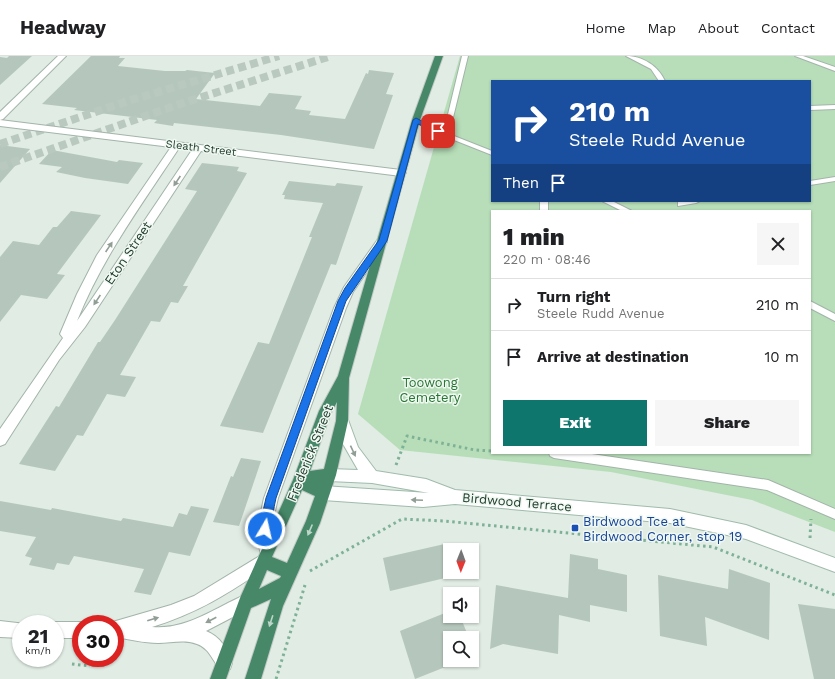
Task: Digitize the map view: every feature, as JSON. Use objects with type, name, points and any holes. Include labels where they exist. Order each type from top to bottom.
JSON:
[{"type":"highway","name":"Frederick Street","points":[[218,679],[245,603],[300,481],[325,411],[344,377],[416,120],[439,56]]},
{"type":"highway","name":"Frederick Street","points":[[253,679],[271,619],[287,578],[312,524],[329,475],[342,421],[344,377]]},
{"type":"highway","points":[[300,481],[329,475]]},
{"type":"highway","points":[[300,481],[323,493]]},
{"type":"highway","points":[[245,603],[287,578],[265,556]]},
{"type":"street","points":[[0,117],[62,56]]},
{"type":"street","name":"Sleath Street","points":[[0,124],[402,173]]},
{"type":"street","name":"Eton Street","points":[[55,357],[94,271],[176,145]]},
{"type":"street","name":"Eton Street","points":[[0,440],[55,357],[81,324],[198,148]]},
{"type":"street","name":"Frederick Street","points":[[265,556],[265,529],[268,509],[340,308],[348,290],[383,241]]},
{"type":"street","points":[[342,421],[346,436],[356,457],[372,477]]},
{"type":"street","name":"Birdwood Terrace","points":[[329,475],[372,477],[426,485],[456,497]]},
{"type":"street","name":"Birdwood Terrace","points":[[323,493],[423,500],[456,497],[670,516],[746,532],[835,565]]},
{"type":"street","points":[[124,627],[168,615],[190,606],[223,588],[265,556]]},
{"type":"street","points":[[176,634],[198,627],[245,603]]},
{"type":"street","points":[[0,629],[12,630]]},
{"type":"street","points":[[124,630],[153,635],[196,635],[207,640],[218,650],[224,664]]},
{"type":"lane","points":[[446,134],[465,56]]},
{"type":"lane","points":[[629,56],[645,62],[661,77],[662,80]]},
{"type":"lane","points":[[798,56],[835,69]]},
{"type":"lane","points":[[811,108],[835,107]]},
{"type":"lane","points":[[416,120],[491,153]]},
{"type":"lane","points":[[811,183],[835,179]]},
{"type":"lane","points":[[608,202],[626,210]]},
{"type":"lane","points":[[681,205],[692,202]]},
{"type":"lane","points":[[811,305],[835,318]]},
{"type":"lane","points":[[561,454],[768,485],[835,514]]},
{"type":"path","points":[[391,480],[407,436],[475,450],[491,451]]},
{"type":"path","points":[[808,554],[812,505]]},
{"type":"path","points":[[309,572],[402,519],[713,547],[835,595]]},
{"type":"path","points":[[276,679],[307,579]]},
{"type":"green space","name":"Toowong Cemetery","points":[[460,56],[835,56],[835,532],[752,500],[611,472],[400,450],[358,414]]},
{"type":"building","points":[[9,56],[32,56],[0,85],[0,57],[7,58]]},
{"type":"building","points":[[91,56],[120,56],[119,58],[125,58],[118,66],[165,71],[187,70],[215,73],[196,99],[260,106],[269,93],[302,96],[295,109],[311,111],[309,115],[345,119],[366,73],[368,74],[369,70],[394,73],[386,94],[393,95],[374,149],[281,135],[174,123],[173,126],[154,123],[157,120],[74,110],[77,108],[42,104]]},
{"type":"building","points":[[0,145],[30,149],[0,183]]},
{"type":"building","points":[[52,150],[117,162],[119,160],[143,163],[128,184],[85,178],[56,172],[62,167],[39,164]]},
{"type":"building","points":[[202,163],[239,167],[237,171],[247,173],[183,286],[188,286],[178,303],[171,302],[160,322],[151,321],[120,375],[136,377],[125,397],[107,394],[83,436],[77,435],[55,471],[19,464],[56,406],[59,407],[98,342],[100,342],[115,320],[197,191],[185,189]]},
{"type":"building","points":[[289,181],[335,186],[337,183],[363,186],[336,265],[331,264],[263,433],[220,426],[258,342],[269,344],[312,237],[309,237],[323,203],[284,199],[285,195],[282,195]]},
{"type":"building","points":[[71,211],[101,215],[57,274],[65,275],[47,299],[21,295],[0,322],[0,257],[13,241],[39,245],[53,227],[57,227]]},
{"type":"building","points":[[241,458],[261,461],[239,526],[213,522],[231,476],[233,477]]},
{"type":"building","points":[[0,501],[51,510],[52,508],[121,521],[123,518],[173,527],[179,513],[187,515],[191,506],[209,509],[190,556],[169,552],[151,595],[134,592],[144,569],[74,556],[69,565],[57,563],[54,570],[29,565],[32,558],[25,556],[36,537],[0,531]]},
{"type":"building","points":[[443,544],[443,579],[390,591],[383,558]]},
{"type":"building","points":[[570,554],[598,559],[598,569],[627,575],[627,612],[590,605],[590,622],[559,615],[558,654],[503,644],[490,649],[496,585],[568,598]]},
{"type":"building","points":[[729,569],[770,583],[769,640],[705,617],[707,646],[660,636],[658,575],[728,589]]},
{"type":"building","points":[[798,604],[835,609],[835,679],[814,679]]},
{"type":"building","points":[[443,614],[443,623],[463,623],[466,631],[443,631],[443,667],[445,667],[415,679],[400,631]]},
{"type":"tunnel","points":[[0,144],[131,100],[279,56]]},
{"type":"tunnel","points":[[0,167],[180,104],[331,56]]},
{"type":"place","name":"Birdwood Tce at Birdwood Corner, stop 19","points":[[575,528]]},
{"type":"route","points":[[265,529],[266,517],[271,498],[342,301],[348,290],[383,241],[416,120],[438,131]]}]
